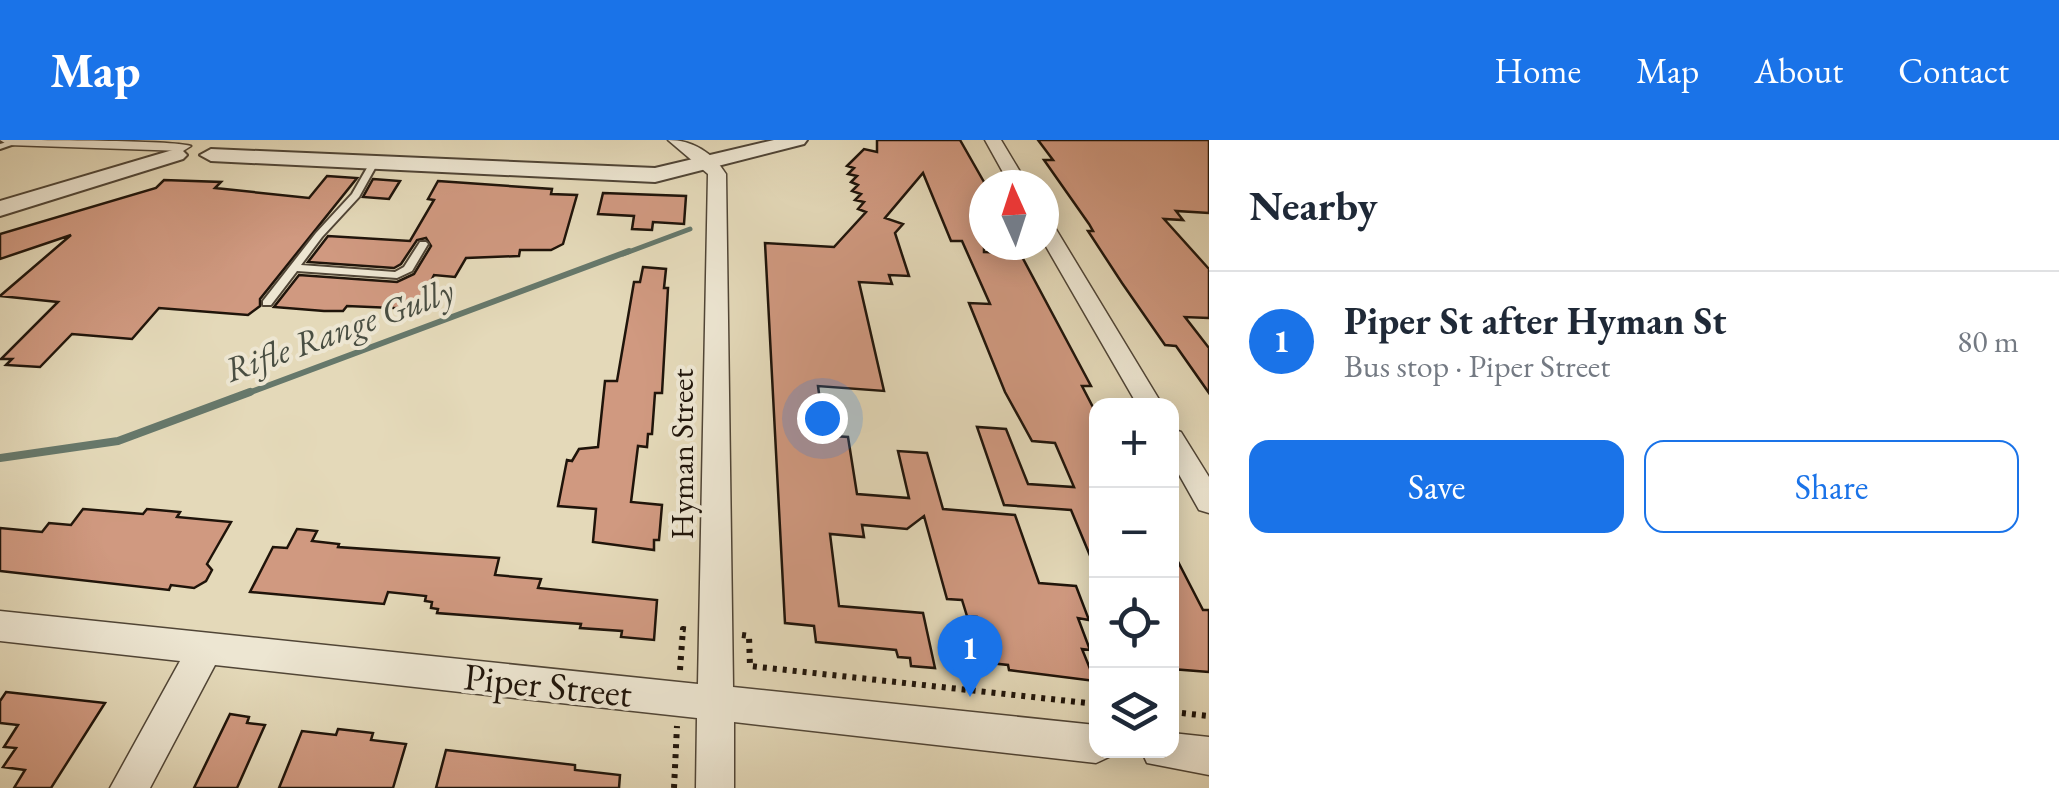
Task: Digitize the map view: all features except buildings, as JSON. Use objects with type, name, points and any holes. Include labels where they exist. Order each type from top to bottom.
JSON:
[{"type":"street","points":[[8,140],[180,153]]},
{"type":"street","points":[[107,177],[136,159],[243,140]]},
{"type":"street","points":[[676,140],[711,164]]},
{"type":"street","points":[[217,147],[293,160],[308,157],[643,175],[711,164],[796,140]]},
{"type":"street","points":[[993,140],[1010,170]]},
{"type":"street","points":[[97,145],[136,159]]},
{"type":"street","points":[[0,209],[180,153]]},
{"type":"street","name":"Hyman Street","points":[[711,164],[717,174],[718,206],[715,788]]},
{"type":"street","points":[[1059,251],[1147,398]]},
{"type":"street","points":[[1179,451],[1209,502]]},
{"type":"street","name":"Piper Street","points":[[0,626],[1089,743]]},
{"type":"street","points":[[129,788],[206,649]]},
{"type":"street","points":[[1179,752],[1209,756]]},
{"type":"lane","points":[[0,146],[20,140]]},
{"type":"lane","points":[[267,304],[364,185],[375,161]]},
{"type":"lane","points":[[295,268],[397,275],[408,270],[422,244]]},
{"type":"path","points":[[680,664],[684,629],[692,630]]},
{"type":"path","points":[[737,634],[749,636],[750,666],[1089,703]]},
{"type":"path","points":[[1179,713],[1209,716]]},
{"type":"path","points":[[674,788],[678,718]]},
{"type":"waterway","name":"Rifle Range Gully","points":[[623,254],[690,229]]},
{"type":"waterway","name":"Rifle Range Gully","points":[[243,395],[629,251]]},
{"type":"waterway","name":"Rifle Range Gully","points":[[0,458],[118,441],[250,392]]},
{"type":"place","name":"Piper St after Hyman St","points":[[970,697]]}]
